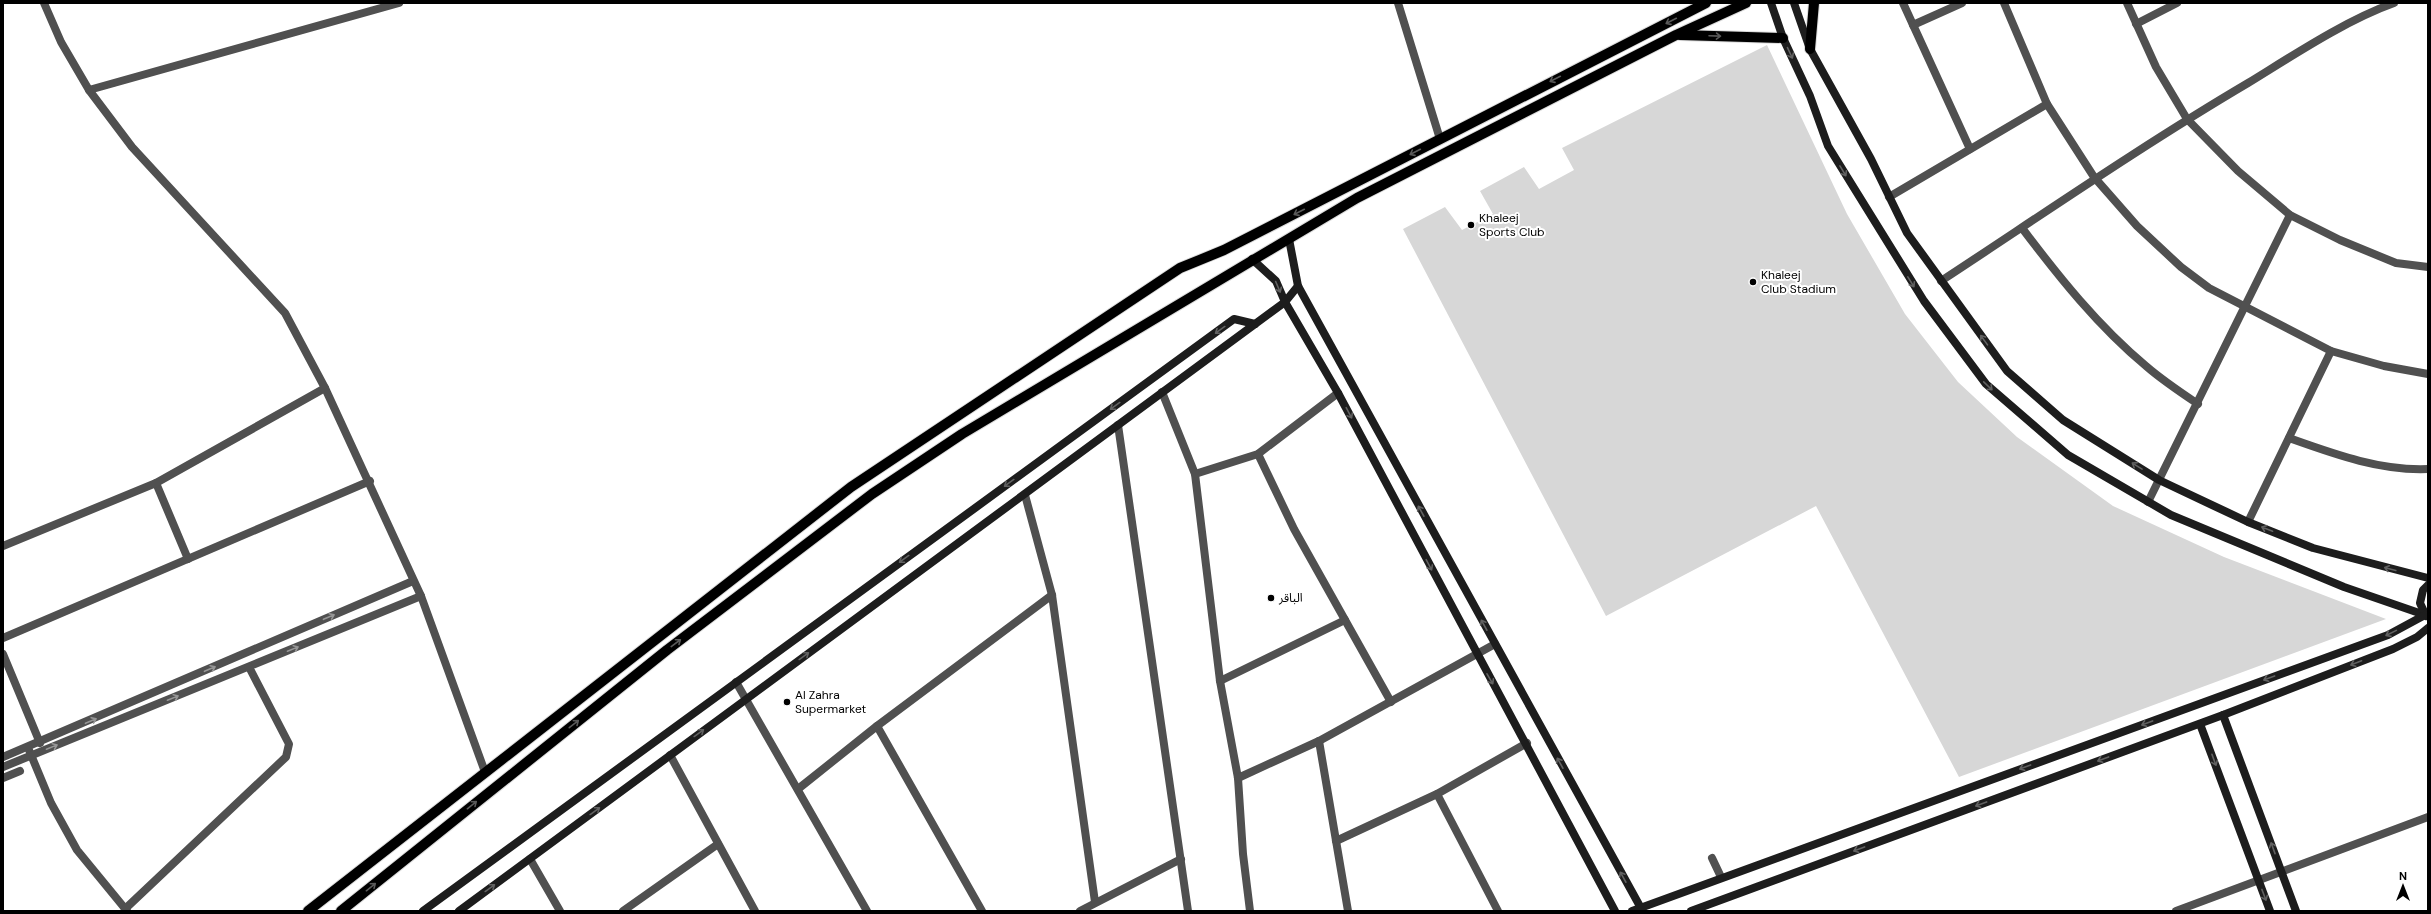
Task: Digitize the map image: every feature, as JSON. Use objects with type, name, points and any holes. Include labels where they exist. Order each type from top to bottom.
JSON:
[{"type":"main road","points":[[308,911],[851,487],[1180,268],[1224,250],[1706,3]]},
{"type":"main road","points":[[341,911],[661,655],[872,494],[962,434],[1252,259],[1289,239],[1357,198],[1438,155],[1676,35],[1746,3]]},
{"type":"main road","points":[[1810,49],[1814,3]]},
{"type":"main road","points":[[1676,35],[1783,38]]},
{"type":"street","points":[[44,3],[61,42],[88,90],[132,147],[285,313],[325,388],[370,481],[413,581],[421,596],[485,772]]},
{"type":"street","points":[[88,90],[399,3]]},
{"type":"street","points":[[1398,3],[1440,139]]},
{"type":"street","points":[[1772,3],[1783,38],[1810,96],[1828,146],[1924,301],[1986,384],[2068,455],[2171,515],[2344,587],[2427,616]]},
{"type":"street","points":[[1794,3],[1810,49],[1871,159],[1907,233],[2007,371],[2063,420],[2159,480],[2248,522],[2313,548],[2428,578]]},
{"type":"street","points":[[1904,3],[1970,149]]},
{"type":"street","points":[[1914,25],[1962,3]]},
{"type":"street","points":[[2004,3],[2047,104],[2094,178],[2137,226],[2181,267],[2209,288],[2331,351],[2384,366],[2428,374]]},
{"type":"street","points":[[2127,3],[2156,67],[2187,119],[2238,171],[2290,215],[2340,240],[2396,263],[2428,267]]},
{"type":"street","points":[[2136,24],[2177,3]]},
{"type":"street","points":[[1941,281],[2022,228],[2094,178],[2187,119],[2377,6],[2394,3]]},
{"type":"street","points":[[1889,197],[2047,104]]},
{"type":"street","points":[[2148,502],[2198,404],[2290,215]]},
{"type":"street","points":[[2022,228],[2059,278],[2120,342],[2146,366],[2198,404]]},
{"type":"street","points":[[1289,239],[1298,286],[1641,909]]},
{"type":"street","points":[[1252,259],[1276,281],[1285,302],[1338,393],[1476,654],[1527,744],[1615,911]]},
{"type":"street","points":[[459,911],[1285,302],[1298,286]]},
{"type":"street","points":[[423,911],[1234,319],[1255,324]]},
{"type":"street","points":[[2248,522],[2331,351]]},
{"type":"street","points":[[3,546],[156,483],[325,388]]},
{"type":"street","points":[[1162,392],[1195,474],[1220,681],[1238,778],[1243,854],[1250,911]]},
{"type":"street","points":[[1195,474],[1258,454],[1338,393]]},
{"type":"street","points":[[1118,425],[1188,911]]},
{"type":"street","points":[[2289,438],[2334,454],[2377,465],[2428,469]]},
{"type":"street","points":[[1258,454],[1294,529],[1391,702]]},
{"type":"street","points":[[3,638],[370,481]]},
{"type":"street","points":[[156,483],[188,559]]},
{"type":"street","points":[[1025,495],[1052,595],[1095,902]]},
{"type":"street","points":[[3,767],[40,743],[413,581]]},
{"type":"street","points":[[2427,616],[2420,603],[2420,596],[2428,585]]},
{"type":"street","points":[[798,789],[877,726],[1052,595]]},
{"type":"street","points":[[3,757],[29,751],[249,667],[421,596]]},
{"type":"street","points":[[1632,911],[1641,909],[1721,877],[2388,635],[2427,616]]},
{"type":"street","points":[[1220,681],[1345,620]]},
{"type":"street","points":[[1691,911],[2200,724],[2393,649],[2417,637],[2428,628]]},
{"type":"street","points":[[1238,778],[1319,741],[1495,644]]},
{"type":"street","points":[[3,654],[40,743]]},
{"type":"street","points":[[29,751],[51,803],[77,850],[126,910],[286,757],[289,744],[249,667]]},
{"type":"street","points":[[736,682],[747,698],[867,911]]},
{"type":"street","points":[[2223,715],[2296,911]]},
{"type":"street","points":[[2200,724],[2270,911]]},
{"type":"street","points":[[877,726],[982,911]]},
{"type":"street","points":[[1319,741],[1348,911]]},
{"type":"street","points":[[1336,841],[1438,794],[1527,744]]},
{"type":"street","points":[[670,755],[755,911]]},
{"type":"street","points":[[3,778],[20,771]]},
{"type":"street","points":[[1438,794],[1496,910]]},
{"type":"street","points":[[2176,911],[2428,817]]},
{"type":"street","points":[[623,911],[718,844]]},
{"type":"street","points":[[1712,858],[1721,877]]},
{"type":"street","points":[[530,859],[560,911]]},
{"type":"street","points":[[1080,911],[1181,859]]},
{"type":"shaded area","points":[[1767,45],[1847,214],[1905,314],[1958,382],[2017,437],[2113,506],[2224,557],[2386,619],[1959,777],[1816,506],[1606,616],[1403,229],[1445,207],[1462,230],[1493,214],[1480,191],[1524,167],[1539,189],[1574,170],[1562,148]]},
{"type":"place","name":"Khaleej Sports Club","points":[[1471,225]]},
{"type":"place","name":"Khaleej Club Stadium","points":[[1753,282]]},
{"type":"place","name":"الباقر","points":[[1271,598]]},
{"type":"place","name":"Al Zahra Supermarket","points":[[787,702]]}]
